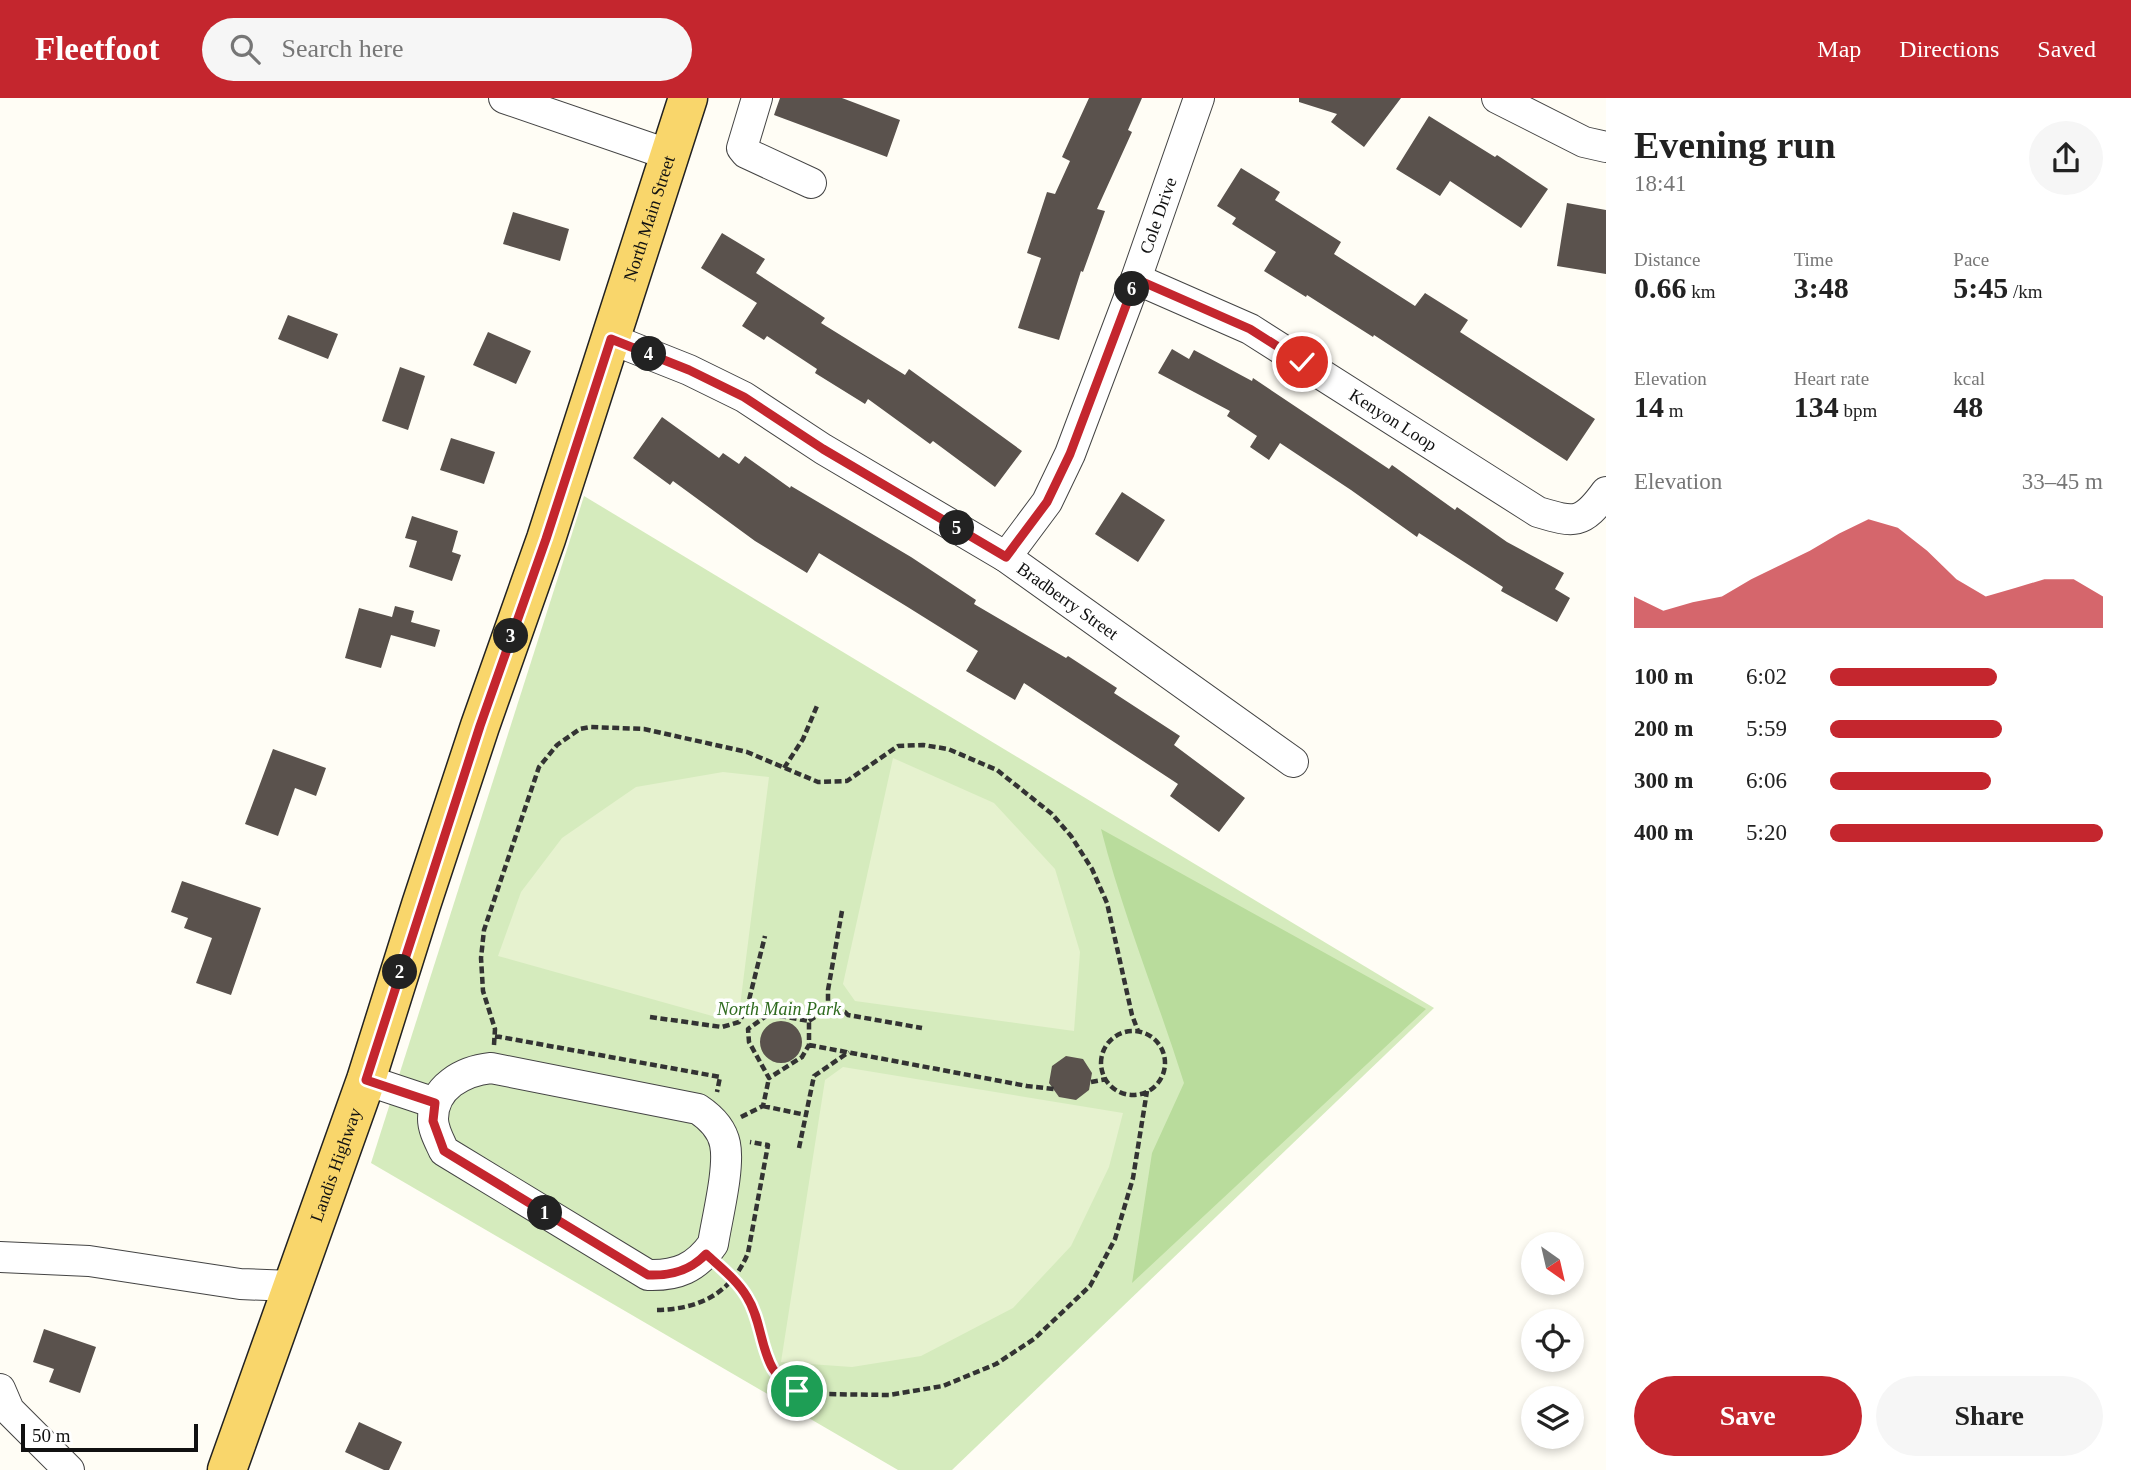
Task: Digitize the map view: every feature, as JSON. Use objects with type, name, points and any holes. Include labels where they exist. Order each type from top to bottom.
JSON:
[{"type":"main road","name":"North Main Street","points":[[611,339],[688,98]]},
{"type":"main road","name":"Landis Highway","points":[[228,1470],[366,1080],[480,726],[546,539],[611,339]]},
{"type":"street","points":[[504,98],[670,155]]},
{"type":"street","points":[[757,98],[742,148],[746,153],[811,183]]},
{"type":"street","name":"Cole Drive","points":[[1006,557],[1047,502],[1070,454],[1136,279],[1199,98]]},
{"type":"street","points":[[1497,98],[1584,142],[1606,147]]},
{"type":"street","name":"Kenyon Loop","points":[[1136,279],[1250,329],[1538,512],[1562,519],[1577,519],[1593,510],[1606,492]]},
{"type":"street","name":"Bradberry Street","points":[[611,339],[689,370],[744,397],[823,449],[1006,557],[1293,762]]},
{"type":"street","points":[[491,1068],[698,1109],[710,1117],[725,1142],[726,1160],[713,1244],[698,1263],[667,1276],[648,1275],[444,1151],[433,1121],[435,1103],[447,1086],[462,1076],[491,1068]]},
{"type":"street","points":[[366,1080],[435,1103]]},
{"type":"street","points":[[0,1257],[89,1261],[240,1284],[292,1286]]},
{"type":"street","points":[[0,1389],[9,1410],[7,1419],[69,1470]]},
{"type":"path","points":[[784,768],[803,739],[817,706]]},
{"type":"path","points":[[491,1068],[495,1029],[484,991],[481,958],[484,930],[539,768],[557,745],[580,729],[602,727],[644,729],[747,752],[818,782],[847,781],[898,746],[923,745],[948,749],[997,770],[1052,814],[1071,836],[1092,869],[1107,903],[1138,1031]]},
{"type":"path","points":[[828,1007],[828,990],[842,911]]},
{"type":"path","points":[[650,1017],[722,1027],[739,1022],[747,1008],[765,936]]},
{"type":"path","points":[[748,1029],[769,1014],[809,1021],[828,1007]]},
{"type":"path","points":[[828,1007],[848,1015],[922,1028]]},
{"type":"path","points":[[769,1078],[802,1057],[809,1045],[809,1021]]},
{"type":"path","points":[[739,1022],[748,1029],[749,1042],[769,1078],[763,1106]]},
{"type":"path","points":[[1138,1031],[1156,1040],[1165,1058],[1164,1072],[1158,1083],[1147,1091],[1134,1094],[1122,1092],[1107,1079],[1103,1074],[1101,1061],[1105,1048],[1113,1038],[1125,1032],[1138,1031]]},
{"type":"path","points":[[495,1036],[720,1077],[716,1098]]},
{"type":"path","points":[[809,1045],[1027,1086],[1054,1088]]},
{"type":"path","points":[[799,1148],[814,1076],[849,1052]]},
{"type":"path","points":[[1091,1082],[1107,1079]]},
{"type":"path","points":[[706,1254],[747,1296],[758,1320],[772,1368],[797,1391],[889,1395],[943,1386],[996,1364],[1034,1339],[1090,1286],[1115,1239],[1133,1178],[1147,1091]]},
{"type":"path","points":[[734,1121],[763,1106],[806,1115]]},
{"type":"path","points":[[657,1310],[681,1310],[712,1297],[733,1279],[743,1266],[748,1253],[768,1145],[744,1141]]},
{"type":"green space","name":"North Main Park","points":[[584,496],[1434,1008],[952,1470],[898,1470],[371,1163]]},
{"type":"green space","points":[[893,758],[994,803],[1055,869],[1080,952],[1074,1031],[855,1001],[843,984]]},
{"type":"green space","points":[[723,772],[769,777],[740,1006],[723,1019],[498,956],[521,892],[562,838],[636,787]]},
{"type":"green space","points":[[1101,829],[1426,1009],[1132,1283],[1152,1153],[1184,1083],[1119,893]]},
{"type":"green space","points":[[843,1067],[1123,1113],[1109,1167],[1071,1246],[1013,1308],[921,1356],[852,1367],[781,1362],[825,1080]]},
{"type":"building","points":[[780,98],[842,98],[900,120],[887,157],[774,115]]},
{"type":"building","points":[[1089,98],[1142,98],[1128,130],[1132,132],[1097,209],[1105,211],[1083,272],[1081,271],[1059,340],[1018,328],[1041,258],[1027,253],[1047,192],[1055,194],[1070,161],[1062,157]]},
{"type":"building","points":[[1299,98],[1401,98],[1364,147],[1331,122],[1337,114],[1299,102]]},
{"type":"building","points":[[1429,116],[1495,157],[1497,155],[1548,189],[1521,228],[1450,181],[1440,196],[1396,169]]},
{"type":"building","points":[[1241,168],[1280,192],[1275,200],[1341,242],[1334,254],[1415,306],[1425,293],[1468,320],[1460,332],[1595,419],[1567,461],[1374,335],[1373,337],[1264,271],[1276,252],[1232,224],[1236,218],[1217,206]]},
{"type":"building","points":[[1567,203],[1606,210],[1606,274],[1557,266]]},
{"type":"building","points":[[513,212],[569,229],[560,261],[503,244]]},
{"type":"building","points":[[722,233],[765,259],[756,273],[825,318],[821,323],[905,375],[909,369],[1022,451],[995,487],[933,441],[930,444],[868,399],[865,404],[815,373],[817,369],[767,336],[764,340],[742,326],[757,303],[701,268]]},
{"type":"building","points":[[288,315],[338,334],[328,359],[278,339]]},
{"type":"building","points":[[488,332],[531,351],[516,384],[473,365]]},
{"type":"building","points":[[1172,349],[1189,359],[1194,350],[1252,381],[1253,378],[1389,469],[1392,465],[1455,510],[1457,507],[1507,542],[1564,573],[1555,589],[1570,598],[1557,622],[1501,591],[1503,587],[1419,533],[1417,537],[1280,443],[1269,460],[1250,447],[1257,436],[1227,416],[1230,411],[1158,373]]},
{"type":"building","points":[[400,367],[425,376],[408,430],[382,421]]},
{"type":"building","points":[[662,417],[719,458],[723,453],[739,464],[745,456],[790,488],[791,486],[911,557],[976,600],[974,604],[1066,658],[1068,656],[1117,688],[1114,693],[1180,736],[1174,745],[1245,798],[1219,832],[1170,796],[1178,784],[1024,683],[1015,700],[966,671],[978,651],[819,553],[807,573],[755,541],[673,481],[670,485],[633,458]]},
{"type":"building","points":[[451,438],[495,452],[484,484],[440,470]]},
{"type":"building","points":[[1122,492],[1165,520],[1138,562],[1095,534]]},
{"type":"building","points":[[412,516],[458,531],[452,552],[461,555],[452,581],[409,567],[417,541],[405,538]]},
{"type":"building","points":[[395,606],[414,611],[411,622],[440,630],[435,647],[391,635],[381,668],[345,658],[359,608],[392,617]]},
{"type":"building","points":[[273,749],[326,768],[316,796],[295,788],[278,836],[245,824]]},
{"type":"building","points":[[182,881],[261,908],[231,995],[196,983],[212,938],[184,928],[188,918],[171,912]]},
{"type":"building","points":[[781,1021],[796,1027],[802,1042],[796,1057],[781,1063],[766,1057],[760,1042],[766,1027]]},
{"type":"building","points":[[1066,1056],[1083,1059],[1092,1073],[1089,1090],[1076,1100],[1059,1097],[1049,1083],[1052,1066]]},
{"type":"building","points":[[44,1329],[96,1347],[80,1393],[49,1382],[54,1369],[33,1362]]},
{"type":"building","points":[[359,1422],[402,1442],[389,1470],[345,1452]]},
{"type":"route","points":[[797,1391],[772,1368],[758,1320],[747,1296],[706,1254],[698,1263],[684,1270],[667,1276],[648,1275],[444,1151],[433,1121],[435,1103],[366,1080],[480,726],[546,539],[611,339],[689,370],[744,397],[823,449],[1006,557],[1047,502],[1070,454],[1136,279],[1250,329],[1302,362]]}]
